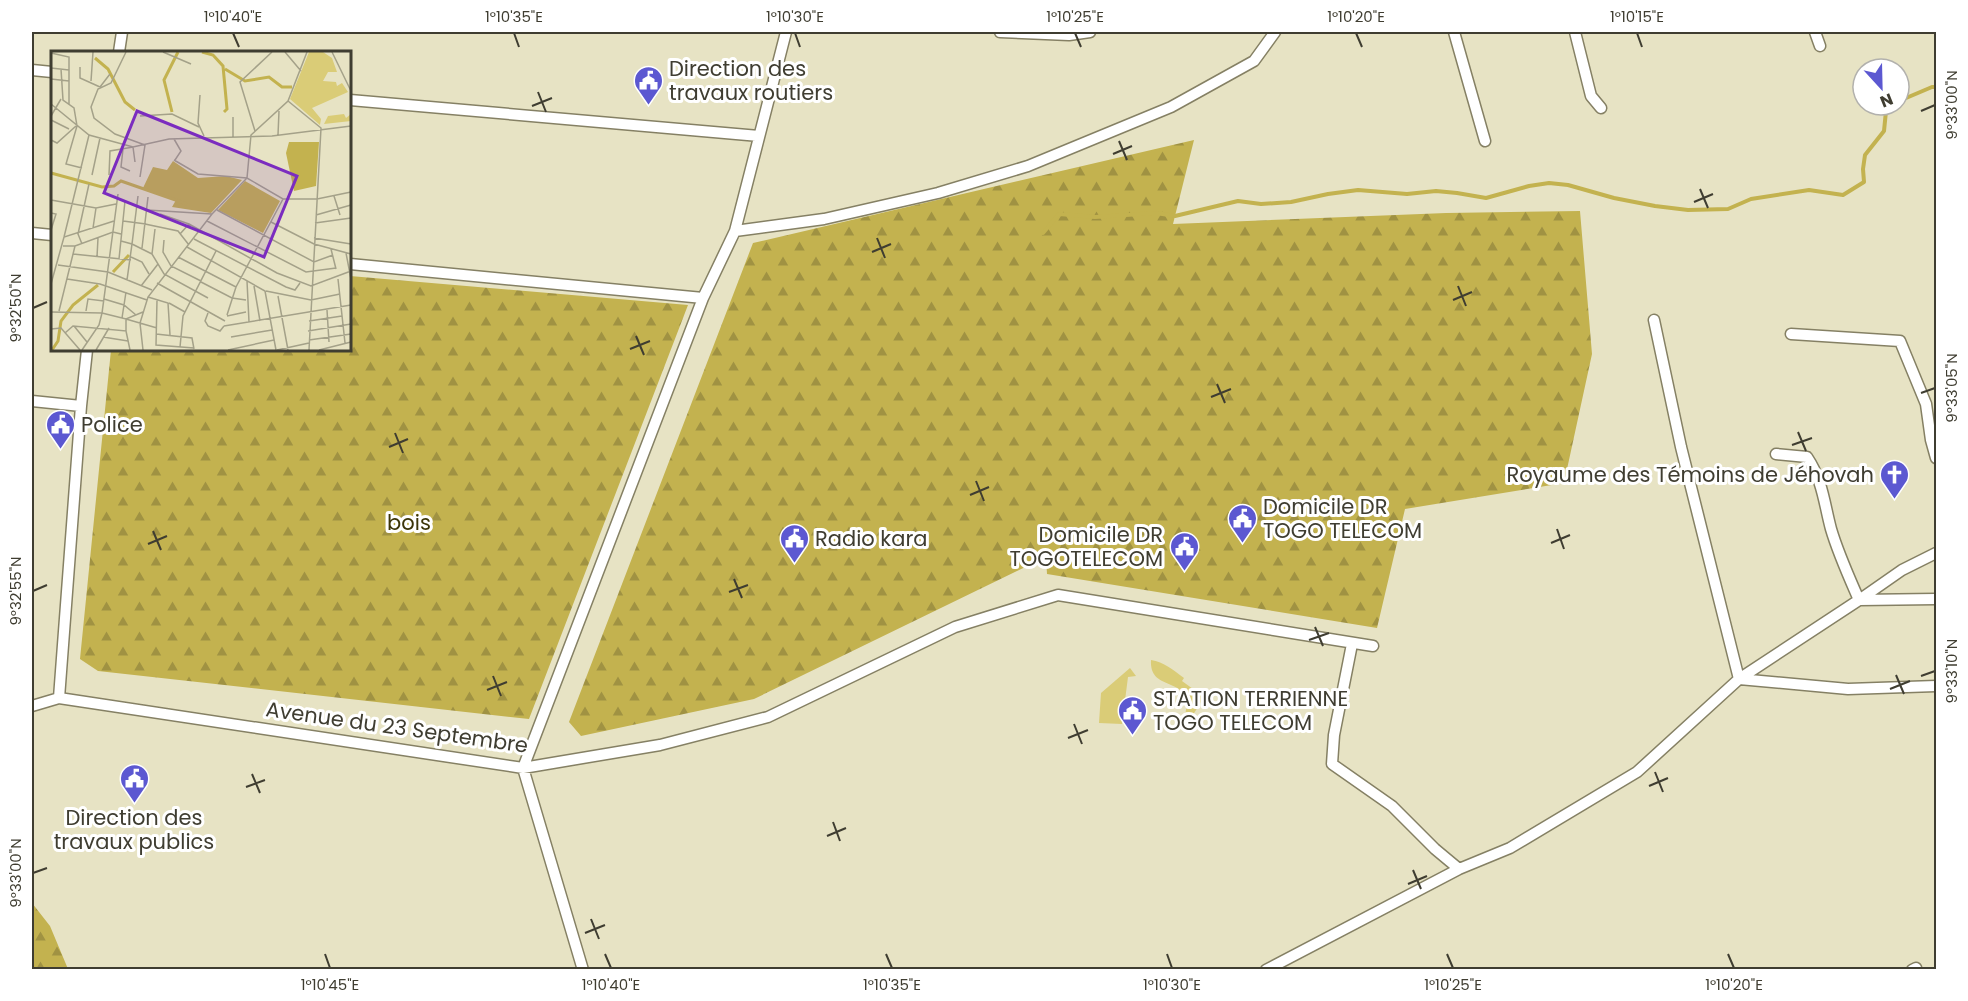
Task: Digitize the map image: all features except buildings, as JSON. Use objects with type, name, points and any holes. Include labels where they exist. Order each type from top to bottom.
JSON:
[{"type":"street","points":[[119,51],[122,32]]},
{"type":"street","points":[[583,969],[524,768],[703,297],[735,231],[786,32]]},
{"type":"street","points":[[1000,32],[1068,35],[1090,32]]},
{"type":"street","points":[[735,231],[824,219],[938,193],[1028,166],[1171,107],[1254,61],[1275,32]]},
{"type":"street","points":[[1454,32],[1485,141]]},
{"type":"street","points":[[1575,32],[1592,96],[1601,108]]},
{"type":"street","points":[[1815,32],[1820,46]]},
{"type":"street","points":[[32,70],[51,72]]},
{"type":"street","points":[[351,100],[759,136]]},
{"type":"street","points":[[32,233],[51,235]]},
{"type":"street","points":[[351,264],[703,297]]},
{"type":"street","points":[[1654,320],[1682,447],[1740,679]]},
{"type":"street","points":[[1791,334],[1900,341],[1926,404],[1936,458]]},
{"type":"street","points":[[59,699],[87,351]]},
{"type":"street","points":[[32,401],[81,406]]},
{"type":"street","points":[[1776,454],[1807,458],[1811,464],[1821,485],[1831,528],[1859,600]]},
{"type":"street","points":[[1266,969],[1459,869],[1510,848],[1637,772],[1740,679],[1902,570],[1936,553]]},
{"type":"street","name":"Avenue du 23 Septembre","points":[[32,706],[59,699],[524,768],[660,745],[768,717],[954,627],[1058,596],[1373,646]]},
{"type":"street","points":[[1859,600],[1936,598]]},
{"type":"street","points":[[1352,644],[1334,735],[1332,764],[1392,806],[1459,869]]},
{"type":"street","points":[[1740,679],[1848,689],[1936,686]]},
{"type":"shaded area","points":[[1151,660],[1172,669],[1184,678],[1182,681],[1204,697],[1188,723],[1184,719],[1186,708],[1184,696],[1180,690],[1156,676],[1152,670]]},
{"type":"shaded area","points":[[1130,668],[1136,676],[1128,677],[1122,724],[1099,723],[1101,693]]},
{"type":"green space","points":[[1194,140],[1173,224],[1446,213],[1580,211],[1592,354],[1564,483],[1405,509],[1377,628],[1047,574],[1046,557],[754,699],[581,736],[569,722],[753,243]]},
{"type":"green space","name":"bois","points":[[351,276],[688,305],[529,719],[98,671],[80,659],[111,351],[351,351]]},
{"type":"green space","points":[[32,903],[50,926],[68,969],[32,969]]},
{"type":"waterway","points":[[1911,96],[1936,87]]},
{"type":"waterway","points":[[1043,233],[1059,214],[1095,217],[1156,213],[1175,216],[1238,201],[1261,204],[1291,202],[1358,190],[1407,194],[1436,191],[1486,198],[1549,183],[1568,185],[1614,198],[1655,206],[1688,210],[1728,209],[1751,199],[1809,190],[1843,195],[1864,182],[1865,155],[1884,131],[1885,117]]},
{"type":"place","name":"Direction des travaux routiers","points":[[648,106]]},
{"type":"place","name":"Police","points":[[60,450]]},
{"type":"place","name":"Royaume des Témoins de Jéhovah","points":[[1895,500]]},
{"type":"place","name":"Domicile DR TOGO TELECOM","points":[[1242,544]]},
{"type":"place","name":"Radio kara","points":[[794,564]]},
{"type":"place","name":"Domicile DR TOGOTELECOM","points":[[1184,572]]},
{"type":"place","name":"STATION TERRIENNE TOGO TELECOM","points":[[1132,736]]},
{"type":"place","name":"Direction des travaux publics","points":[[134,804]]}]
